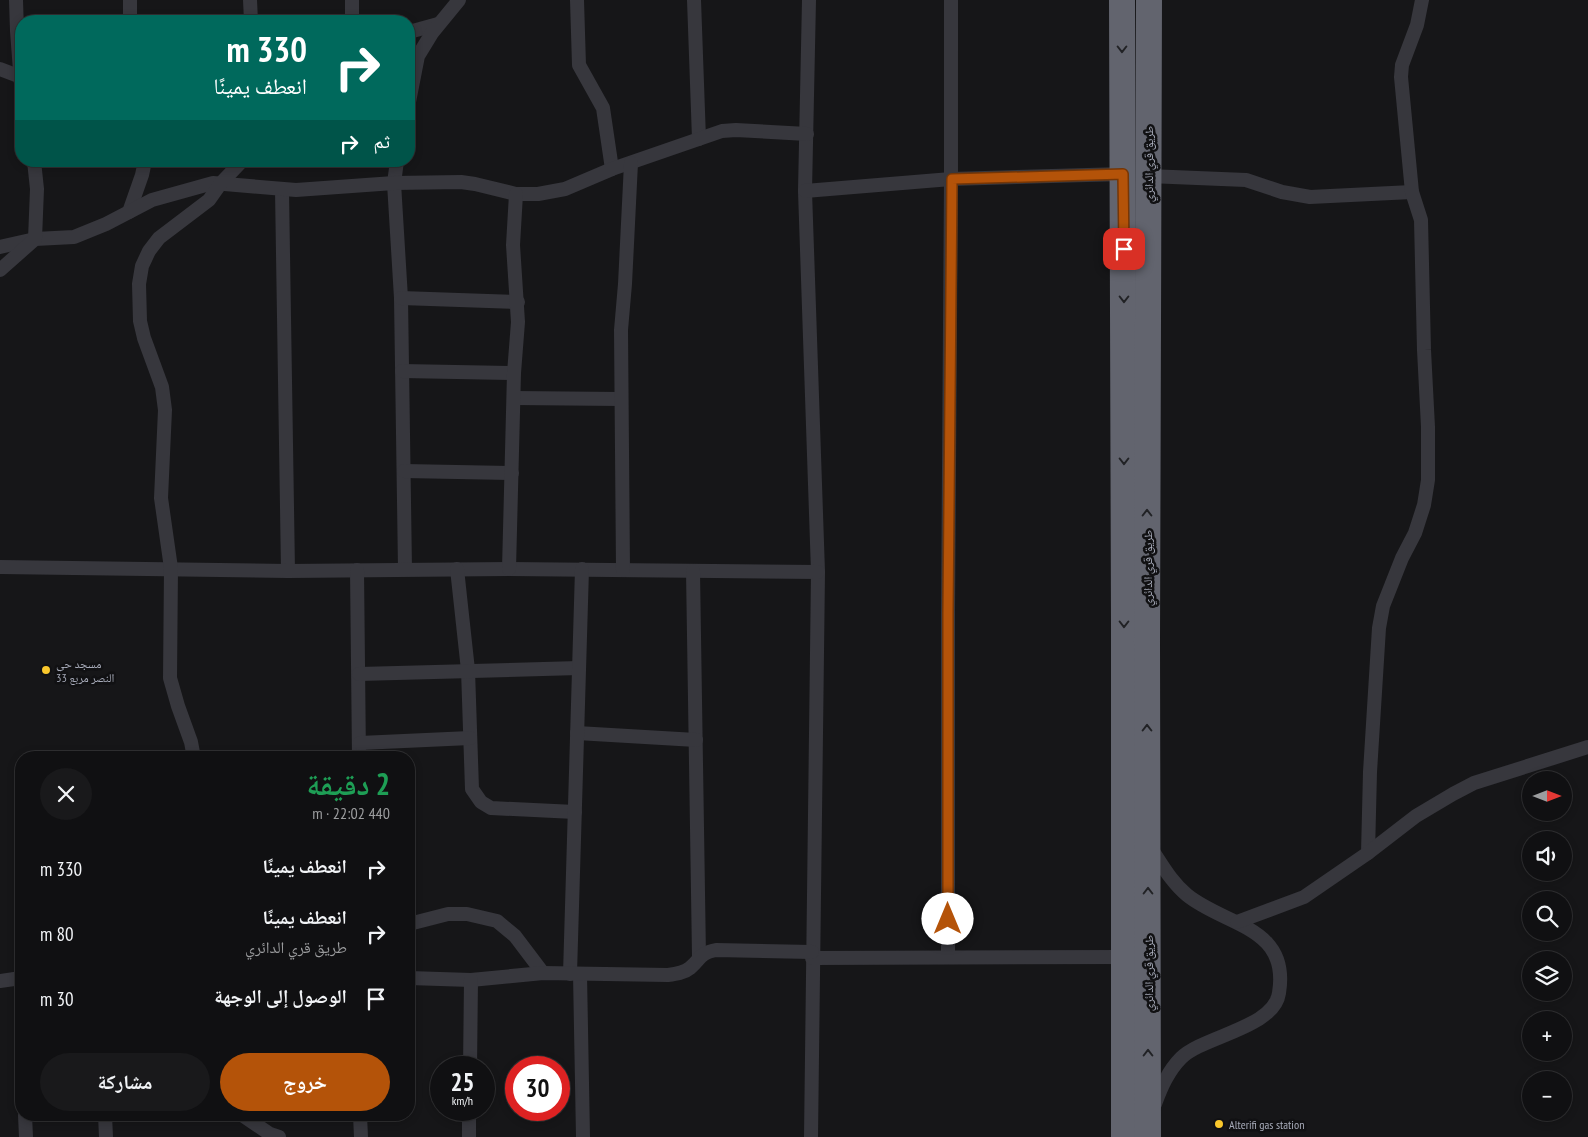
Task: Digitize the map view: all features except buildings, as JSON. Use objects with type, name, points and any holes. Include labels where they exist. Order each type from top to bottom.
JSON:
[{"type":"highway","name":"طريق قري الدائري","points":[[1122,0],[1136,175],[1147,842],[1148,1129]]},
{"type":"highway","name":"طريق قري الدائري","points":[[1124,1137],[1124,957],[1136,175],[1149,0]]},
{"type":"street","points":[[16,0],[17,15]]},
{"type":"street","points":[[130,0],[130,15]]},
{"type":"street","points":[[250,0],[251,15]]},
{"type":"street","points":[[352,0],[352,15]]},
{"type":"street","points":[[415,71],[418,56],[438,24],[459,0]]},
{"type":"street","points":[[577,0],[579,65],[603,108],[612,169]]},
{"type":"street","points":[[694,0],[699,139]]},
{"type":"street","points":[[809,0],[805,191],[818,572],[811,1137]]},
{"type":"street","points":[[948,957],[948,613],[952,179],[951,0]]},
{"type":"street","points":[[1368,853],[1371,762],[1382,606],[1415,532],[1424,505],[1428,480],[1421,220],[1412,192],[1401,77],[1404,54],[1417,26],[1422,0]]},
{"type":"street","points":[[415,30],[438,24]]},
{"type":"street","points":[[0,69],[15,76]]},
{"type":"street","points":[[0,247],[35,239],[74,237],[152,200],[213,183],[282,190],[394,183],[461,182],[516,194],[538,194],[565,189],[612,169],[722,131],[807,134]]},
{"type":"street","points":[[623,570],[620,398],[621,330],[625,284],[630,163]]},
{"type":"street","points":[[0,270],[35,239],[37,189],[35,167]]},
{"type":"street","points":[[129,212],[143,167]]},
{"type":"street","points":[[193,751],[170,678],[171,568],[161,498],[164,402],[162,387],[144,338],[140,321],[139,284],[142,266],[149,251],[160,238],[209,200],[221,183],[236,167]]},
{"type":"street","points":[[396,167],[394,183],[401,298],[405,569]]},
{"type":"street","points":[[805,191],[952,179],[1136,175],[1246,180],[1282,192],[1310,197],[1412,192]]},
{"type":"street","points":[[282,190],[288,571]]},
{"type":"street","points":[[509,569],[514,373],[518,322],[513,245],[516,194]]},
{"type":"street","points":[[401,298],[518,302]]},
{"type":"street","points":[[402,372],[514,373]]},
{"type":"street","points":[[514,398],[620,398]]},
{"type":"street","points":[[404,471],[512,473]]},
{"type":"street","points":[[0,567],[288,571],[582,569],[818,572]]},
{"type":"street","points":[[457,569],[468,670],[472,789],[481,802],[490,808],[576,812]]},
{"type":"street","points":[[582,569],[576,812],[575,974],[583,1137]]},
{"type":"street","points":[[357,570],[360,750],[470,738]]},
{"type":"street","points":[[693,571],[699,956]]},
{"type":"street","points":[[359,674],[579,668]]},
{"type":"street","points":[[578,733],[696,740]]},
{"type":"street","points":[[1237,922],[1304,897],[1368,853],[1416,816],[1474,783],[1588,746]]},
{"type":"street","points":[[1147,842],[1170,877],[1186,894],[1212,912],[1237,922],[1257,933],[1271,947],[1279,964],[1281,980],[1279,997],[1270,1010],[1255,1021],[1196,1048],[1182,1057],[1161,1088],[1148,1129]]},
{"type":"street","points":[[415,922],[448,914],[467,914],[497,921],[515,936],[543,973]]},
{"type":"street","points":[[415,978],[471,980],[543,973],[668,976],[683,972],[691,967],[699,956],[716,950],[812,955],[1124,957]]},
{"type":"street","points":[[0,981],[15,979]]},
{"type":"street","points":[[470,1056],[471,980]]},
{"type":"street","points":[[25,1121],[26,1137]]},
{"type":"street","points":[[105,1121],[106,1137]]},
{"type":"street","points":[[251,1121],[270,1134],[279,1137]]},
{"type":"street","points":[[360,1121],[361,1137]]},
{"type":"street","points":[[469,1121],[469,1137]]},
{"type":"place","name":"مسجد حي النصر مربع 33","points":[[46,670]]},
{"type":"place","name":"Alterifi gas station","points":[[1219,1124]]},
{"type":"route","points":[[948,919],[948,613],[952,179],[1123,174],[1124,249]]}]
